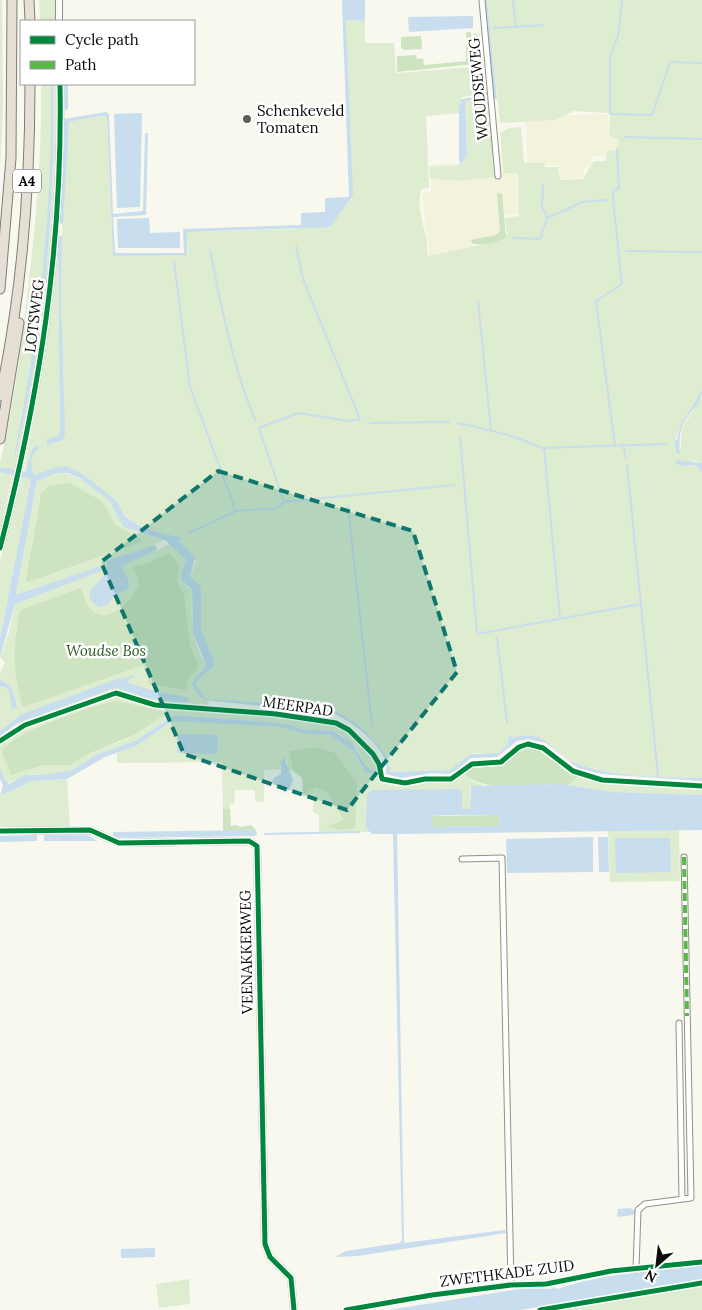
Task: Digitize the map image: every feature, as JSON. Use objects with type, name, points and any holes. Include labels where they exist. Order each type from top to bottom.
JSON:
[{"type":"highway","name":"A4","points":[[0,286],[11,158],[12,0]]},
{"type":"highway","points":[[29,0],[30,20]]},
{"type":"highway","name":"A4","points":[[0,396],[20,278],[28,166],[30,85]]},
{"type":"highway","name":"A4","points":[[0,439],[22,302],[20,278]]},
{"type":"street","points":[[58,0],[59,20]]},
{"type":"street","name":"WOUDSEWEG","points":[[482,0],[498,176]]},
{"type":"street","name":"LOTSWEG","points":[[0,548],[21,467],[38,380],[47,314],[60,156],[60,85]]},
{"type":"street","name":"VEENAKKERWEG","points":[[0,831],[90,830],[119,843],[249,841],[257,846],[265,1244],[270,1258],[291,1278],[294,1310]]},
{"type":"street","points":[[636,1269],[638,1210],[645,1204],[691,1198],[684,857]]},
{"type":"street","points":[[462,859],[502,858],[510,1286]]},
{"type":"street","points":[[679,1023],[682,1199]]},
{"type":"street","name":"ZWETHKADE ZUID","points":[[346,1310],[432,1295],[546,1284],[612,1271],[702,1262]]},
{"type":"street","points":[[540,1310],[702,1283]]},
{"type":"highlighted area","points":[[218,471],[413,531],[457,672],[347,810],[184,754],[101,562]]},
{"type":"green space","points":[[0,0],[2,0],[3,106],[0,174]]},
{"type":"green space","points":[[39,0],[56,0],[56,20],[40,20]]},
{"type":"green space","points":[[487,0],[702,0],[702,390],[680,426],[674,445],[680,454],[682,428],[702,396],[702,464],[697,461],[681,462],[683,466],[696,465],[702,472],[702,778],[640,776],[594,769],[571,761],[543,740],[525,736],[513,738],[509,735],[508,744],[498,753],[474,753],[450,770],[390,772],[389,761],[378,744],[356,723],[337,712],[308,710],[281,704],[206,699],[196,685],[198,680],[213,667],[201,629],[201,588],[190,577],[196,561],[179,542],[180,536],[173,538],[132,522],[104,492],[75,470],[34,475],[24,471],[39,392],[56,238],[58,236],[60,431],[59,436],[47,445],[63,440],[64,385],[61,273],[69,122],[105,115],[107,117],[113,256],[188,254],[186,232],[294,229],[340,214],[352,198],[346,20],[365,21],[365,43],[394,43],[396,73],[474,67],[474,33],[480,34],[485,94],[462,97],[459,113],[426,116],[429,187],[421,190],[420,207],[428,256],[500,241],[507,234],[505,218],[519,216],[518,173],[504,173],[500,133],[509,128],[521,127],[524,163],[544,163],[545,167],[558,167],[560,180],[583,179],[594,161],[606,161],[607,150],[617,151],[618,139],[609,135],[610,113],[573,111],[555,120],[500,123]]},
{"type":"green space","points":[[466,32],[471,32],[474,64],[397,72],[397,56],[416,55],[417,59],[423,58],[424,65],[466,61]]},
{"type":"green space","points":[[421,36],[422,49],[405,50],[401,48],[401,37]]},
{"type":"green space","points":[[41,85],[57,85],[57,168],[51,258],[39,348],[15,470],[0,467],[0,463],[17,377],[23,333],[36,212]]},
{"type":"green space","points":[[489,88],[496,153],[492,152],[491,148],[489,109],[481,97]]},
{"type":"green space","points":[[481,97],[489,109],[498,177],[457,181],[430,178],[429,167],[461,164],[467,155],[465,99]]},
{"type":"green space","points":[[608,114],[609,136],[617,136],[619,155],[591,156],[592,167],[584,168],[583,178],[560,179],[559,165],[527,165],[526,116]]},
{"type":"green space","points":[[505,152],[517,170],[520,214],[505,215],[505,239],[473,243],[474,255],[430,258],[422,193],[431,192],[431,164],[481,163],[482,153]]},
{"type":"green space","points":[[497,193],[502,194],[506,237],[489,244],[480,245],[472,243],[471,240],[496,235],[500,231]]},
{"type":"green space","points":[[0,472],[12,475],[0,533]]},
{"type":"green space","name":"Woudse Bos","points":[[57,473],[65,473],[78,478],[109,500],[111,504],[146,534],[165,539],[151,547],[158,550],[171,543],[186,560],[183,569],[186,586],[192,589],[193,628],[197,647],[206,664],[192,684],[205,700],[210,702],[207,705],[186,703],[188,702],[187,696],[177,709],[282,717],[337,726],[351,735],[371,754],[377,766],[380,779],[388,784],[410,784],[430,781],[449,782],[464,774],[472,781],[483,785],[470,788],[470,809],[462,809],[462,791],[378,792],[366,828],[370,832],[319,833],[319,815],[313,812],[313,796],[303,796],[302,777],[288,769],[287,760],[280,766],[281,769],[264,770],[264,802],[255,801],[255,790],[235,790],[234,804],[230,804],[230,809],[223,809],[222,762],[117,763],[117,753],[136,746],[173,721],[181,721],[279,727],[330,735],[354,751],[362,768],[371,770],[365,765],[357,749],[333,731],[300,729],[288,724],[270,722],[175,715],[135,741],[98,754],[72,770],[50,774],[31,774],[8,783],[2,775],[0,776],[0,744],[15,733],[19,721],[18,716],[0,731],[0,687],[6,687],[9,691],[9,697],[13,691],[0,680],[0,673],[5,662],[0,657],[9,632],[15,604],[30,598],[16,596],[37,481]],"holes":[[[45,488],[27,584],[25,582],[40,496]],[[146,727],[127,739],[87,755]]]},
{"type":"green space","points":[[22,477],[31,479],[0,639],[0,561]]},
{"type":"green space","points":[[69,483],[100,500],[108,510],[114,524],[144,541],[25,583],[41,493],[49,486]]},
{"type":"green space","points":[[168,553],[179,565],[177,581],[184,595],[190,645],[198,664],[197,670],[189,677],[186,690],[149,684],[143,665],[23,707],[16,678],[15,659],[15,639],[21,610],[80,588],[90,609],[97,614],[112,614],[131,598],[139,585],[137,575],[132,567],[149,563]]},
{"type":"green space","points":[[116,701],[169,712],[132,736],[86,755],[70,765],[43,765],[11,775],[2,752],[8,745],[20,737],[54,721]]},
{"type":"green space","points":[[529,745],[542,750],[579,776],[568,785],[499,786],[474,781],[464,774],[475,767],[493,766],[502,763],[518,750]]},
{"type":"green space","points":[[317,747],[335,753],[357,783],[355,828],[340,830],[327,826],[344,820],[327,792],[316,787],[303,796],[302,778],[293,770],[289,751]]},
{"type":"green space","points":[[579,776],[606,783],[702,789],[702,795],[613,792],[568,785]]},
{"type":"green space","points":[[67,779],[70,827],[0,828],[0,796],[32,781]]},
{"type":"green space","points":[[223,809],[230,809],[231,826],[242,827],[251,825],[256,830],[223,831]]},
{"type":"green space","points":[[500,815],[499,826],[432,827],[432,816]]},
{"type":"green space","points":[[679,830],[680,881],[610,882],[608,831]]},
{"type":"green space","points":[[189,1279],[190,1304],[159,1308],[156,1284]]},
{"type":"green space","points":[[702,1285],[702,1310],[562,1310]]},
{"type":"water","points":[[342,0],[365,0],[365,21],[346,20],[353,196],[330,227],[187,232],[187,255],[113,256],[107,117],[105,115],[69,122],[63,224],[59,223],[64,119],[106,112],[109,114],[113,214],[143,211],[145,133],[148,133],[146,215],[113,217],[115,253],[184,253],[183,229],[301,225],[301,213],[325,212],[325,198],[349,197]]},
{"type":"water","points":[[484,0],[487,0],[497,99],[494,99]]},
{"type":"water","points":[[473,16],[473,28],[409,32],[408,17]]},
{"type":"water","points":[[51,85],[53,85],[52,178],[46,272],[34,366],[14,457],[31,364],[43,271],[50,178]]},
{"type":"water","points":[[64,85],[68,85],[68,109],[65,110]]},
{"type":"water","points":[[465,99],[467,155],[461,164],[459,162],[459,108],[461,100]]},
{"type":"water","points":[[142,113],[140,207],[117,208],[114,114]]},
{"type":"water","points":[[149,218],[150,233],[180,232],[180,248],[118,248],[117,219]]},
{"type":"water","points":[[58,236],[62,236],[61,295],[65,433],[63,440],[47,445],[47,439],[58,436],[60,431]]},
{"type":"water","points":[[702,390],[698,403],[683,425],[680,437],[680,454],[677,454],[674,441],[677,440],[680,426]]},
{"type":"water","points":[[38,445],[39,448],[34,453],[32,460],[34,475],[59,467],[72,469],[92,481],[115,500],[125,516],[136,524],[169,535],[182,537],[179,542],[195,557],[190,577],[201,588],[201,629],[214,661],[213,667],[198,680],[196,685],[206,699],[281,704],[308,710],[337,712],[356,723],[378,744],[389,761],[390,772],[450,770],[471,754],[498,753],[508,744],[509,735],[513,738],[525,736],[543,740],[570,761],[593,769],[640,776],[702,778],[702,781],[602,774],[578,768],[546,743],[528,739],[517,741],[497,757],[471,758],[454,772],[401,778],[386,774],[386,763],[379,748],[358,728],[335,714],[205,700],[198,695],[192,684],[206,664],[193,633],[192,589],[182,581],[181,574],[186,560],[165,540],[124,527],[109,500],[78,477],[68,473],[57,473],[37,481],[16,595],[100,566],[101,571],[15,604],[0,657],[0,639],[31,479],[0,472],[0,467],[26,472],[32,449]]},
{"type":"water","points":[[676,460],[702,463],[702,472],[696,465],[683,466],[677,464]]},
{"type":"water","points":[[155,545],[157,547],[156,550],[122,566],[129,583],[127,589],[115,594],[108,605],[100,607],[92,601],[91,591],[105,574],[107,568],[106,561]]},
{"type":"water","points":[[136,675],[126,682],[154,691],[187,697],[189,701],[186,703],[145,698],[118,688],[111,689],[18,723],[0,736],[0,731],[20,715],[114,680]]},
{"type":"water","points":[[0,680],[11,686],[17,708],[12,709],[9,691],[5,687],[0,687]]},
{"type":"water","points":[[175,715],[270,722],[288,724],[300,729],[333,731],[352,743],[365,765],[375,773],[365,772],[354,751],[330,735],[309,734],[279,727],[173,721],[136,746],[105,757],[67,779],[32,781],[0,796],[3,785],[0,779],[0,768],[9,784],[25,775],[50,774],[72,770],[98,754],[135,741]]},
{"type":"water","points":[[177,734],[218,735],[217,754],[177,753]]},
{"type":"water","points":[[284,757],[293,780],[289,790],[285,793],[272,782],[274,778],[281,774],[281,762]]},
{"type":"water","points":[[560,784],[613,792],[702,795],[702,830],[397,834],[404,1243],[505,1230],[506,1233],[358,1256],[335,1257],[346,1251],[399,1243],[402,1240],[393,834],[372,834],[366,828],[367,794],[374,790],[457,789],[462,791],[462,809],[470,809],[471,786]],"holes":[[[500,815],[499,826],[432,827],[432,816]]]},
{"type":"water","points":[[256,830],[257,835],[253,836],[113,838],[113,832]]},
{"type":"water","points":[[37,835],[37,841],[0,842],[0,836]]},
{"type":"water","points":[[44,835],[88,835],[97,841],[44,841]]},
{"type":"water","points":[[593,837],[593,872],[507,873],[506,839]]},
{"type":"water","points":[[598,837],[608,837],[609,872],[599,872]]},
{"type":"water","points":[[615,838],[670,838],[671,872],[616,873]]},
{"type":"water","points":[[630,1208],[636,1211],[633,1215],[617,1217],[618,1209]]},
{"type":"water","points":[[155,1248],[155,1257],[121,1258],[121,1249]]},
{"type":"water","points":[[702,1264],[702,1279],[520,1310],[388,1310],[526,1288],[552,1289],[554,1287],[558,1289],[593,1279]]},
{"type":"waterway","points":[[513,0],[516,27]]},
{"type":"waterway","points":[[622,0],[618,36],[610,56],[610,114],[652,115],[670,62],[702,63]]},
{"type":"waterway","points":[[494,28],[543,25]]},
{"type":"waterway","points":[[462,102],[462,100],[482,97]]},
{"type":"waterway","points":[[625,137],[702,139]]},
{"type":"waterway","points":[[615,446],[596,301],[622,284],[613,199],[613,191],[619,188],[617,149]]},
{"type":"waterway","points":[[543,185],[542,207],[547,218]]},
{"type":"waterway","points":[[513,238],[540,239],[547,218],[583,202],[607,200]]},
{"type":"waterway","points":[[284,502],[259,428],[298,413],[349,421],[360,419],[303,279],[296,246]]},
{"type":"waterway","points":[[210,251],[235,359],[256,422]]},
{"type":"waterway","points":[[626,251],[702,252]]},
{"type":"waterway","points":[[174,262],[190,387],[233,503]]},
{"type":"waterway","points":[[478,301],[491,430]]},
{"type":"waterway","points":[[370,423],[449,422]]},
{"type":"waterway","points":[[457,423],[511,436],[541,448],[666,444]]},
{"type":"waterway","points":[[460,436],[477,634],[641,604]]},
{"type":"waterway","points":[[623,445],[626,458]]},
{"type":"waterway","points":[[544,448],[560,618]]},
{"type":"waterway","points":[[627,465],[658,776]]},
{"type":"waterway","points":[[189,533],[236,511],[277,508],[284,502],[454,485]]},
{"type":"waterway","points":[[233,505],[236,511]]},
{"type":"waterway","points":[[348,506],[372,726]]},
{"type":"waterway","points":[[497,638],[507,722]]},
{"type":"waterway","points":[[265,834],[359,832]]},
{"type":"marked path","points":[[684,857],[687,1016]]},
{"type":"cycle path","points":[[0,548],[27,433],[46,318],[58,202],[60,85]]},
{"type":"cycle path","name":"MEERPAD","points":[[0,741],[25,725],[116,693],[155,705],[276,714],[336,723],[349,730],[373,754],[379,764],[382,779],[405,783],[425,779],[451,779],[472,764],[501,762],[519,747],[528,744],[543,748],[573,771],[602,780],[702,786]]},
{"type":"cycle path","points":[[0,831],[90,830],[119,843],[249,841],[257,846],[265,1244],[270,1257],[291,1278],[294,1310]]},
{"type":"cycle path","points":[[346,1310],[432,1295],[511,1285],[546,1284],[611,1271],[702,1262]]},
{"type":"cycle path","points":[[540,1310],[702,1283]]},
{"type":"place","name":"Schenkeveld Tomaten","points":[[247,119]]}]
